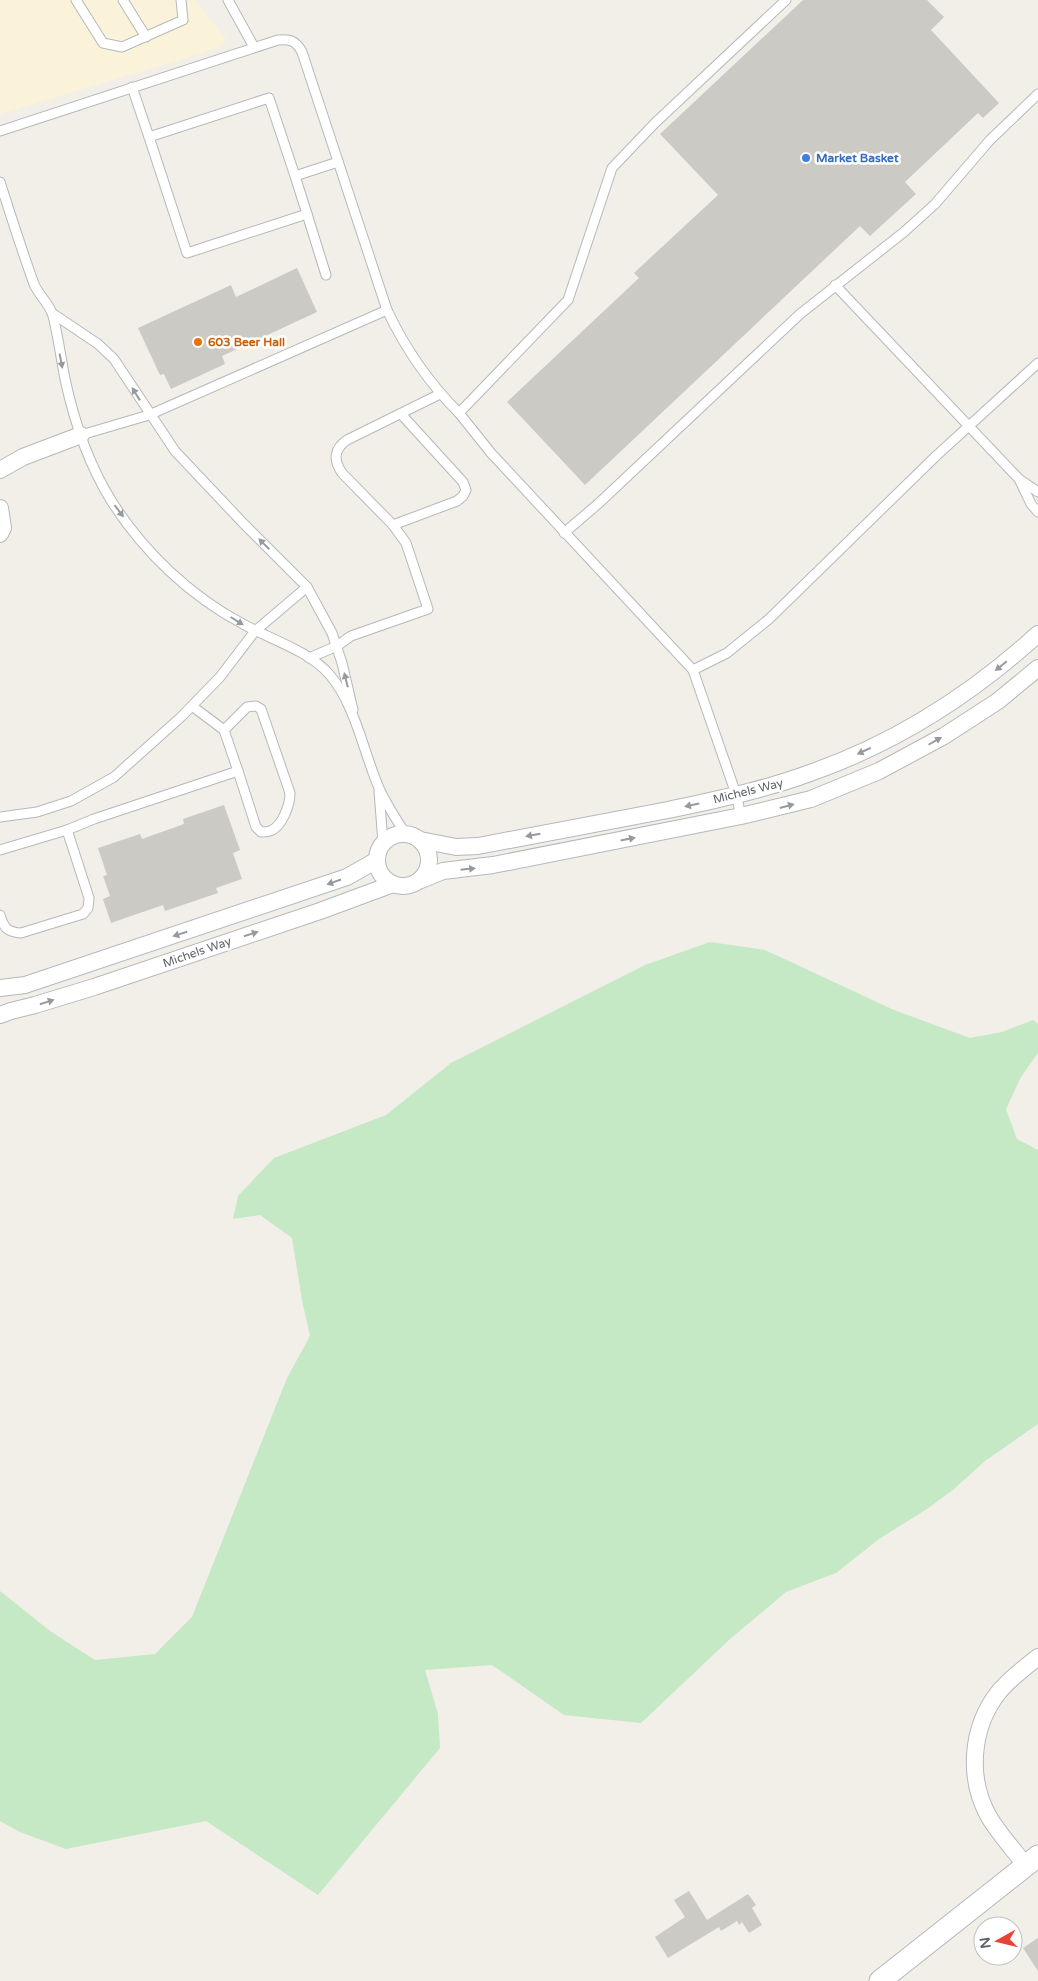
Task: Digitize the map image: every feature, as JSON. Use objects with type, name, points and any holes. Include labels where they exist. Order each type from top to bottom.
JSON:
[{"type":"street","points":[[0,470],[23,457],[81,435]]},
{"type":"street","points":[[0,508],[3,528],[0,534]]},
{"type":"street","name":"Michels Way","points":[[420,840],[456,847],[478,846],[646,814],[779,784],[844,760],[906,730],[934,714],[988,677],[1038,634]]},
{"type":"street","name":"Michels Way","points":[[421,880],[443,871],[493,865],[741,816],[811,799],[847,785],[908,756],[998,702],[1038,668]]},
{"type":"street","points":[[405,833],[413,835],[420,840],[426,847],[430,864],[421,880],[408,886],[393,884],[381,874],[377,860],[378,851],[382,843],[389,837],[405,833]]},
{"type":"street","name":"Michels Way","points":[[0,988],[25,985],[347,877],[377,860]]},
{"type":"street","name":"Michels Way","points":[[0,1016],[10,1011],[94,987],[320,911],[393,884]]},
{"type":"street","points":[[880,1981],[1032,1861],[998,1831],[983,1805],[975,1773],[975,1756],[977,1736],[988,1708],[1007,1683],[1038,1657]]},
{"type":"lane","points":[[76,0],[103,43],[122,47],[183,20],[181,0]]},
{"type":"lane","points":[[123,0],[146,37]]},
{"type":"lane","points":[[228,0],[254,47]]},
{"type":"lane","points":[[459,413],[568,300],[612,168],[655,123],[786,0]]},
{"type":"lane","points":[[0,132],[254,47],[278,40],[289,39],[297,43],[302,52],[387,310],[398,332],[418,365],[440,394],[459,413],[490,453],[693,670],[736,794],[741,816]]},
{"type":"lane","points":[[132,87],[187,253],[307,214]]},
{"type":"lane","points":[[564,533],[599,504],[800,314],[897,238],[934,204],[990,140],[1038,94]]},
{"type":"lane","points":[[149,137],[269,98],[326,275]]},
{"type":"lane","points":[[295,176],[338,162]]},
{"type":"lane","points":[[0,182],[35,287],[52,313],[66,382],[81,435],[94,470],[113,503],[142,541],[170,571],[194,592],[240,623],[309,658],[329,674],[338,686],[358,727]]},
{"type":"lane","points":[[835,285],[1019,479],[1038,492]]},
{"type":"lane","points":[[81,435],[149,415],[387,310]]},
{"type":"lane","points":[[52,313],[98,344],[114,359],[149,415],[175,451],[307,587],[332,632],[358,727],[379,788],[405,833]]},
{"type":"lane","points":[[693,670],[727,653],[769,619],[936,456],[1038,363]]},
{"type":"lane","points":[[309,658],[337,646],[351,636],[428,609],[406,543],[393,525],[342,473],[337,466],[335,454],[339,445],[347,440],[440,394]]},
{"type":"lane","points":[[393,525],[457,501],[466,490],[463,482],[401,414]]},
{"type":"lane","points":[[1019,479],[1031,504],[1038,512]]},
{"type":"lane","points":[[0,817],[37,812],[71,801],[114,777],[192,706],[220,677],[255,631],[307,587]]},
{"type":"lane","points":[[192,706],[224,730],[256,827],[261,832],[270,832],[279,825],[290,801],[290,793],[261,709],[256,706],[247,707],[224,730]]},
{"type":"lane","points":[[0,850],[67,830],[94,819],[238,771]]},
{"type":"lane","points":[[379,788],[382,843]]},
{"type":"lane","points":[[0,915],[4,928],[11,932],[21,933],[83,914],[88,908],[89,898],[67,830]]},
{"type":"green space","points":[[710,942],[765,950],[894,1010],[970,1038],[1002,1032],[1033,1020],[1038,1024],[1038,1053],[1021,1077],[1006,1109],[1017,1139],[1038,1150],[1038,1424],[985,1461],[954,1489],[927,1509],[879,1539],[836,1573],[786,1592],[730,1639],[641,1723],[564,1715],[492,1665],[425,1670],[438,1714],[440,1748],[318,1895],[206,1821],[66,1849],[20,1832],[0,1821],[0,1591],[50,1631],[95,1660],[155,1654],[192,1617],[287,1378],[310,1336],[292,1238],[260,1215],[233,1219],[238,1196],[274,1158],[386,1115],[451,1063],[645,965]]},
{"type":"sand","points":[[0,0],[195,0],[226,39],[218,48],[0,114]]},
{"type":"building","name":"Market Basket","points":[[803,0],[927,0],[944,17],[931,30],[999,103],[983,118],[978,113],[905,182],[916,194],[870,236],[860,226],[585,485],[507,402],[639,278],[634,273],[718,195],[660,134]]},
{"type":"building","name":"603 Beer Hall","points":[[297,268],[317,312],[222,356],[225,364],[171,389],[164,374],[160,375],[138,328],[231,285],[236,297]]},
{"type":"building","points":[[224,805],[240,850],[233,853],[242,879],[216,888],[218,893],[165,911],[163,905],[111,923],[103,899],[110,896],[103,876],[107,875],[98,848],[140,834],[142,839],[184,824],[183,819]]},
{"type":"building","points":[[689,1891],[707,1920],[748,1894],[756,1905],[752,1908],[762,1925],[749,1933],[742,1922],[739,1925],[737,1921],[721,1931],[719,1927],[668,1958],[655,1937],[685,1917],[674,1900]]},
{"type":"building","points":[[1038,1938],[1038,1971],[1023,1948]]},
{"type":"place","name":"Market Basket","points":[[806,158]]},
{"type":"place","name":"603 Beer Hall","points":[[198,342]]}]
